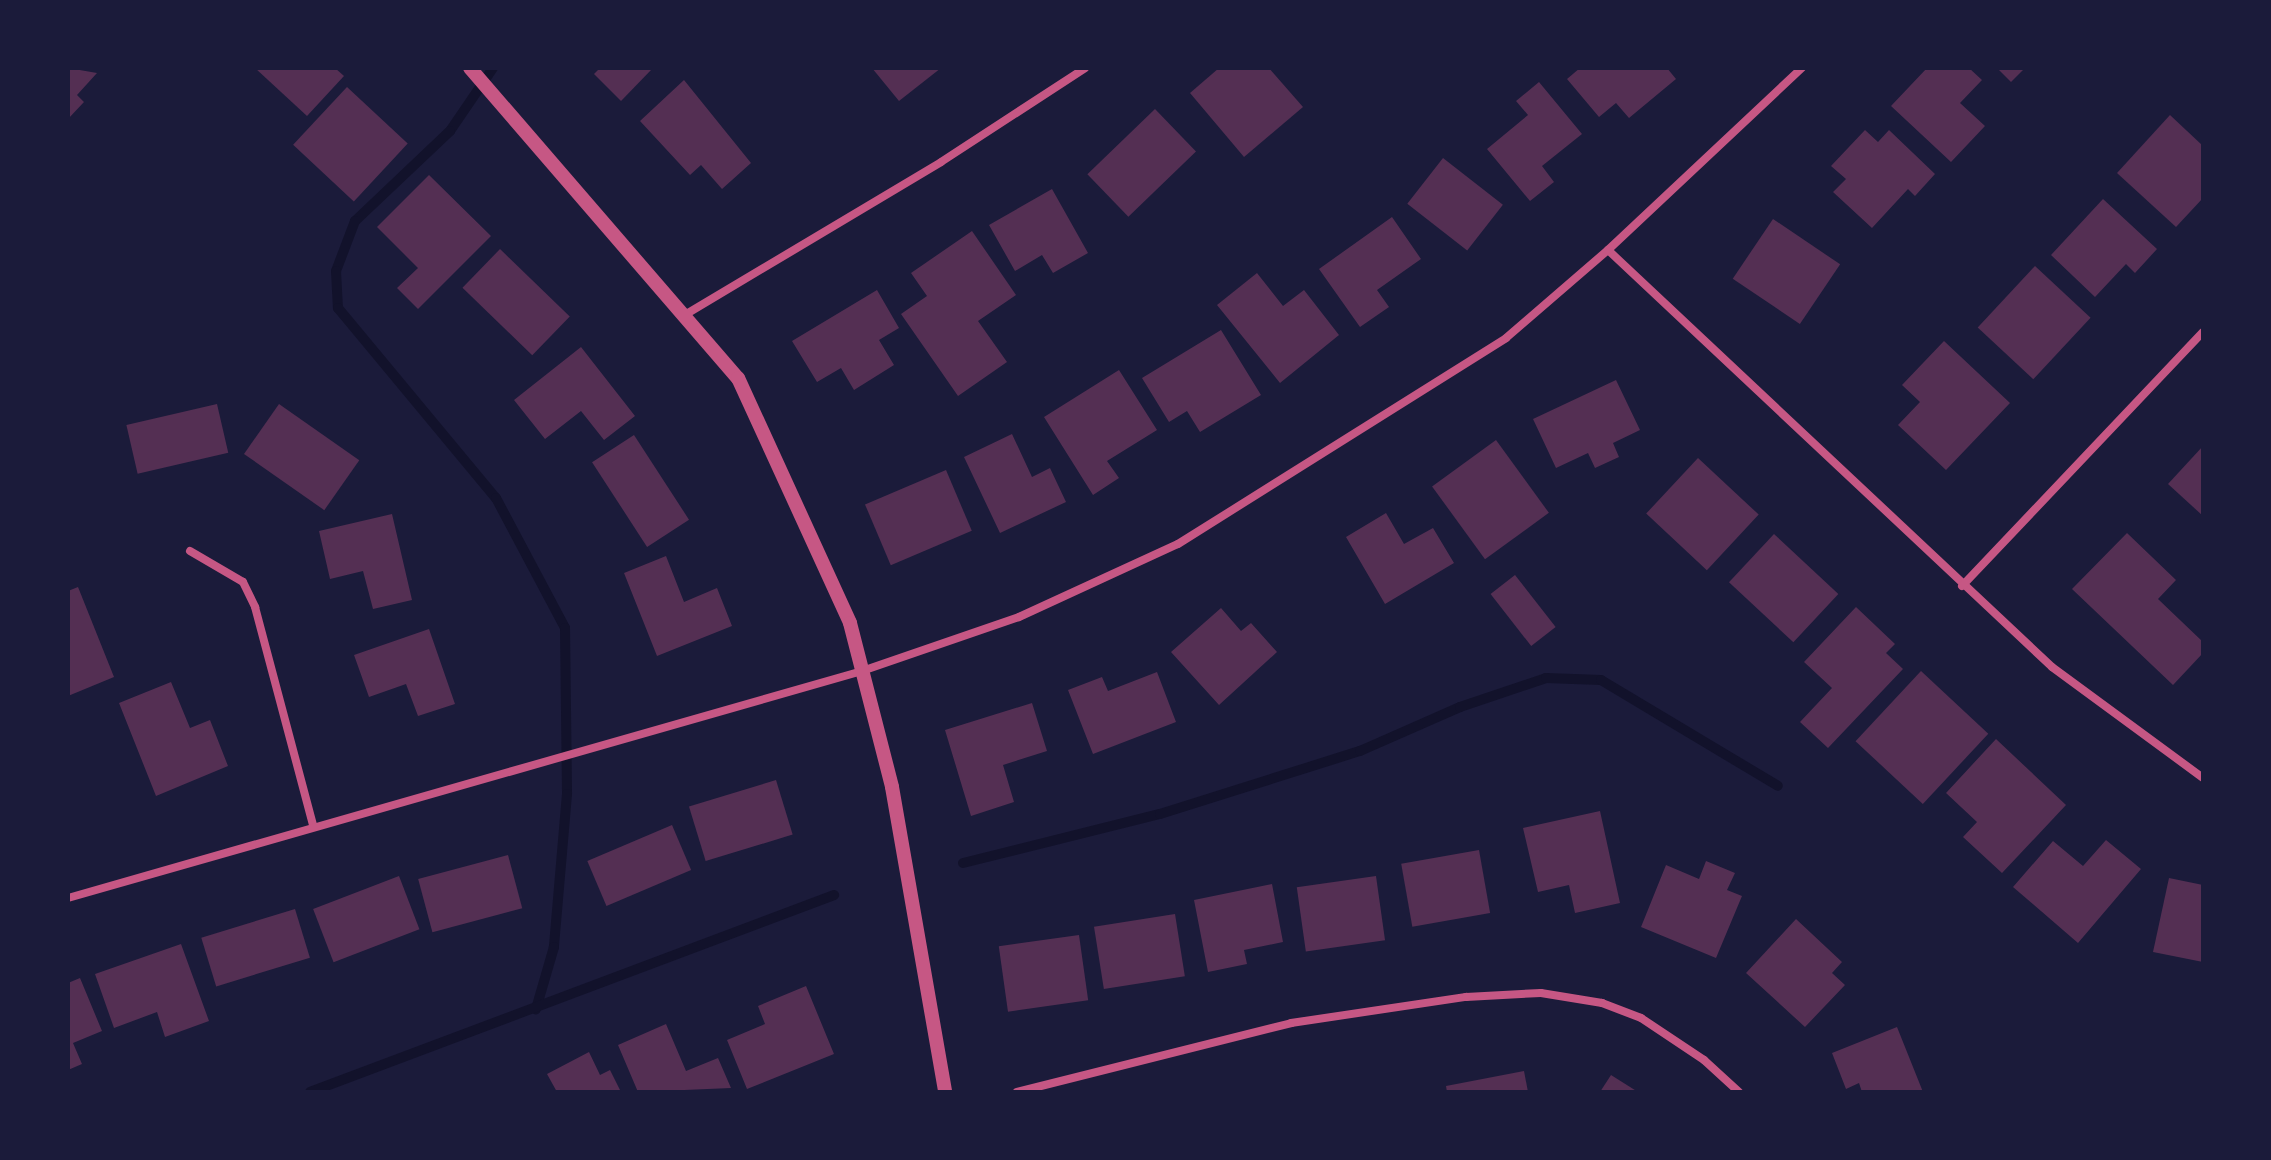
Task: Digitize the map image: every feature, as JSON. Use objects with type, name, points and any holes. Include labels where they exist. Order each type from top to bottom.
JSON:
[{"type":"street","points":[[470,68],[507,107],[738,378],[850,623],[899,827],[945,1092]]},
{"type":"street","points":[[683,316],[941,162],[1085,68]]},
{"type":"street","points":[[68,898],[313,825],[862,671],[1019,617],[1178,544],[1506,338],[1608,250],[1802,68]]},
{"type":"street","points":[[1608,250],[1962,586],[2052,667],[2203,778]]},
{"type":"street","points":[[1962,586],[2203,332]]},
{"type":"street","points":[[190,551],[243,582],[255,607],[313,825]]},
{"type":"street","points":[[1017,1092],[1291,1023],[1466,997],[1541,993],[1602,1003],[1641,1018],[1704,1060],[1739,1092]]},
{"type":"building","points":[[68,68],[97,73],[77,95],[84,102],[68,119]]},
{"type":"building","points":[[255,68],[335,68],[344,76],[307,116]]},
{"type":"building","points":[[600,68],[653,68],[621,101],[594,74]]},
{"type":"building","points":[[872,68],[941,68],[899,101]]},
{"type":"building","points":[[1219,68],[1269,68],[1303,107],[1244,157],[1190,93]]},
{"type":"building","points":[[1580,68],[1667,68],[1676,79],[1629,118],[1616,103],[1599,117],[1567,79]]},
{"type":"building","points":[[1927,68],[1969,68],[1982,80],[1960,103],[1985,126],[1951,162],[1891,106]]},
{"type":"building","points":[[1997,68],[2025,68],[2011,82]]},
{"type":"building","points":[[684,80],[751,163],[722,189],[701,165],[690,175],[640,121]]},
{"type":"building","points":[[1539,82],[1582,134],[1542,166],[1554,182],[1530,201],[1487,149],[1528,115],[1516,101]]},
{"type":"building","points":[[347,87],[408,144],[354,201],[293,145]]},
{"type":"building","points":[[1155,109],[1196,151],[1128,217],[1087,174]]},
{"type":"building","points":[[2170,115],[2203,146],[2203,198],[2176,227],[2117,173]]},
{"type":"building","points":[[1865,130],[1878,142],[1889,130],[1935,174],[1915,196],[1908,189],[1872,228],[1833,192],[1846,179],[1831,166]]},
{"type":"building","points":[[1443,158],[1503,205],[1467,250],[1407,204]]},
{"type":"building","points":[[429,175],[491,236],[418,309],[397,288],[418,268],[377,227]]},
{"type":"building","points":[[1052,189],[1088,253],[1053,273],[1042,255],[1015,271],[989,225]]},
{"type":"building","points":[[2103,199],[2157,249],[2135,273],[2126,264],[2095,297],[2051,255]]},
{"type":"building","points":[[1392,217],[1421,259],[1377,290],[1389,307],[1360,327],[1319,269]]},
{"type":"building","points":[[1773,219],[1840,264],[1800,324],[1733,279]]},
{"type":"building","points":[[972,231],[1016,295],[978,321],[1007,362],[958,396],[901,314],[927,296],[911,273]]},
{"type":"building","points":[[500,249],[570,316],[532,355],[462,288]]},
{"type":"building","points":[[2035,266],[2091,318],[2033,379],[1978,327]]},
{"type":"building","points":[[1257,273],[1283,306],[1304,290],[1339,335],[1280,383],[1217,305]]},
{"type":"building","points":[[877,290],[899,328],[879,340],[894,365],[854,390],[841,368],[817,382],[792,341]]},
{"type":"building","points":[[1221,330],[1261,395],[1200,432],[1187,411],[1169,422],[1142,378]]},
{"type":"building","points":[[1944,341],[2010,403],[1946,470],[1898,425],[1920,402],[1902,385]]},
{"type":"building","points":[[581,347],[635,416],[604,440],[581,411],[545,439],[514,400]]},
{"type":"building","points":[[1119,370],[1157,430],[1107,461],[1119,478],[1093,495],[1044,417]]},
{"type":"building","points":[[1616,380],[1640,430],[1613,443],[1619,457],[1595,468],[1588,453],[1556,468],[1533,419]]},
{"type":"building","points":[[217,404],[228,453],[138,474],[126,425]]},
{"type":"building","points":[[279,404],[359,460],[324,510],[244,454]]},
{"type":"building","points":[[1012,434],[1032,477],[1050,468],[1066,502],[1000,533],[964,457]]},
{"type":"building","points":[[634,435],[689,520],[647,547],[592,462]]},
{"type":"building","points":[[1496,440],[1549,513],[1485,559],[1432,486]]},
{"type":"building","points":[[2203,446],[2203,516],[2168,484]]},
{"type":"building","points":[[1698,458],[1759,515],[1707,570],[1646,514]]},
{"type":"building","points":[[946,470],[972,531],[891,565],[865,504]]},
{"type":"building","points":[[1386,513],[1404,544],[1433,528],[1454,563],[1385,604],[1346,537]]},
{"type":"building","points":[[392,514],[412,600],[373,609],[363,571],[330,579],[319,531]]},
{"type":"building","points":[[2127,533],[2176,580],[2158,599],[2203,642],[2203,653],[2173,685],[2072,589]]},
{"type":"building","points":[[1774,534],[1838,594],[1793,642],[1729,582]]},
{"type":"building","points":[[666,556],[684,602],[717,588],[732,626],[657,656],[624,573]]},
{"type":"building","points":[[1515,575],[1556,627],[1531,646],[1491,594]]},
{"type":"building","points":[[78,587],[114,677],[68,696],[68,591]]},
{"type":"building","points":[[1856,607],[1895,644],[1886,653],[1903,669],[1828,748],[1800,722],[1832,688],[1804,662]]},
{"type":"building","points":[[1221,608],[1241,631],[1251,623],[1277,652],[1219,705],[1171,652]]},
{"type":"building","points":[[429,629],[455,704],[418,716],[406,684],[369,697],[354,655]]},
{"type":"building","points":[[1921,671],[1988,734],[1923,804],[1856,741]]},
{"type":"building","points":[[1157,672],[1176,722],[1093,754],[1068,690],[1102,677],[1108,691]]},
{"type":"building","points":[[171,682],[190,728],[210,720],[228,766],[156,796],[119,703]]},
{"type":"building","points":[[1032,703],[1047,751],[1003,765],[1014,802],[971,816],[945,730]]},
{"type":"building","points":[[1996,739],[2066,805],[2002,873],[1963,837],[1977,822],[1946,793]]},
{"type":"building","points":[[776,780],[793,835],[706,861],[689,807]]},
{"type":"building","points":[[1600,811],[1620,903],[1575,913],[1569,885],[1538,892],[1523,828]]},
{"type":"building","points":[[672,825],[691,870],[606,906],[587,861]]},
{"type":"building","points":[[2106,840],[2141,869],[2078,943],[2013,887],[2053,841],[2083,866]]},
{"type":"building","points":[[1479,850],[1490,913],[1412,927],[1401,864]]},
{"type":"building","points":[[508,855],[522,908],[432,932],[418,879]]},
{"type":"building","points":[[1706,861],[1735,873],[1727,890],[1742,896],[1716,958],[1641,927],[1666,865],[1699,879]]},
{"type":"building","points":[[399,876],[419,929],[334,962],[313,909]]},
{"type":"building","points":[[1376,876],[1385,940],[1306,952],[1297,887]]},
{"type":"building","points":[[2169,878],[2203,885],[2203,962],[2153,952]]},
{"type":"building","points":[[1272,884],[1283,942],[1244,950],[1247,964],[1208,972],[1194,900]]},
{"type":"building","points":[[295,909],[310,958],[216,986],[201,938]]},
{"type":"building","points":[[1175,914],[1185,976],[1104,989],[1094,927]]},
{"type":"building","points":[[1796,919],[1842,962],[1832,973],[1845,985],[1805,1027],[1746,973]]},
{"type":"building","points":[[1079,935],[1088,1000],[1008,1012],[999,946]]},
{"type":"building","points":[[181,944],[209,1021],[165,1037],[157,1012],[114,1028],[95,974]]},
{"type":"building","points":[[80,978],[102,1031],[73,1043],[82,1064],[68,1070],[68,983]]},
{"type":"building","points":[[806,986],[834,1054],[747,1089],[727,1040],[765,1024],[758,1006]]},
{"type":"building","points":[[666,1024],[686,1071],[718,1058],[731,1088],[638,1092],[618,1045]]},
{"type":"building","points":[[1897,1027],[1923,1092],[1862,1092],[1859,1083],[1846,1089],[1832,1053]]},
{"type":"building","points":[[589,1052],[600,1075],[610,1070],[621,1092],[557,1092],[547,1074]]},
{"type":"building","points":[[1524,1071],[1528,1092],[1447,1092],[1446,1086]]},
{"type":"building","points":[[1611,1075],[1638,1092],[1600,1092]]},
{"type":"waterway","points":[[493,68],[450,131],[355,221],[336,271],[338,308],[496,498],[565,628],[567,794],[554,947],[536,1009]]},
{"type":"waterway","points":[[963,863],[1160,814],[1360,751],[1460,707],[1546,678],[1601,680],[1778,786]]},
{"type":"waterway","points":[[310,1092],[834,895]]}]
